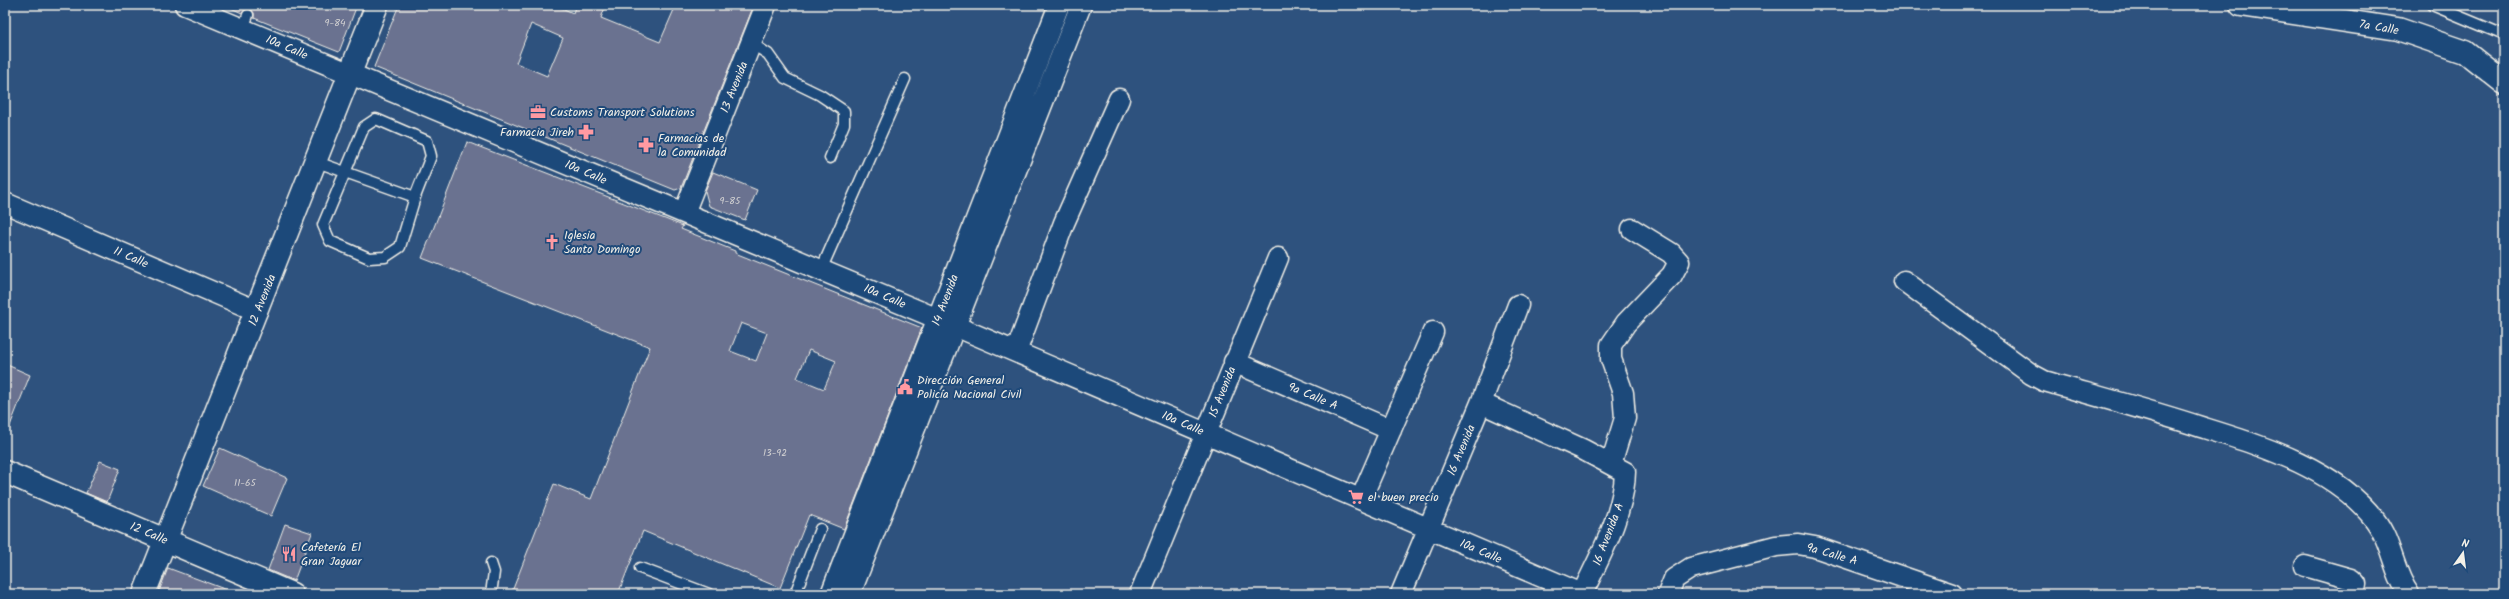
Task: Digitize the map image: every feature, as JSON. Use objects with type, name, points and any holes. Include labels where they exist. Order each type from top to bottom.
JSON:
[{"type":"street","name":"10a Calle","points":[[185,5],[245,22],[350,74],[946,322],[1582,594]]},
{"type":"street","name":"12 Avenida","points":[[144,594],[317,162],[377,5]]},
{"type":"street","name":"13 Avenida","points":[[684,213],[766,5]]},
{"type":"street","name":"14 Avenida","points":[[850,594],[1059,5]]},
{"type":"street","points":[[946,322],[1081,5]]},
{"type":"street","name":"7a Calle","points":[[2241,5],[2398,29],[2465,52],[2504,82]]},
{"type":"street","points":[[1016,352],[1064,223],[1119,99]]},
{"type":"street","name":"11 Calle","points":[[5,203],[257,311]]},
{"type":"street","name":"16 Avenida A","points":[[1582,594],[1618,510],[1625,489],[1618,468],[1625,418],[1623,393],[1611,360],[1611,345],[1626,323],[1672,275],[1680,262],[1671,253],[1632,229]]},
{"type":"street","name":"15 Avenida","points":[[1140,594],[1278,258]]},
{"type":"street","points":[[1904,281],[2031,374],[2044,381],[2143,408],[2237,438],[2308,467],[2332,482],[2360,504],[2376,520],[2390,546],[2410,594]]},
{"type":"street","name":"16 Avenida","points":[[1401,594],[1481,404],[1518,305]]},
{"type":"street","name":"14 Avenida","points":[[831,594],[946,322]]},
{"type":"street","points":[[1361,499],[1433,332]]},
{"type":"street","name":"9a Calle A","points":[[1234,362],[1391,430]]},
{"type":"street","points":[[1481,404],[1618,468]]},
{"type":"street","name":"12 Calle","points":[[5,472],[292,594]]},
{"type":"street","name":"9a Calle A","points":[[1668,594],[1674,579],[1691,568],[1776,546],[1798,544],[1815,546],[1952,594]]},
{"type":"street","points":[[2305,566],[2351,579],[2356,584],[2354,594]]},
{"type":"lane","points":[[2432,5],[2504,35]]},
{"type":"lane","points":[[751,43],[768,54],[785,78],[820,95],[844,111],[844,124],[830,158]]},
{"type":"lane","points":[[821,270],[905,79]]},
{"type":"lane","points":[[376,119],[427,141],[431,156],[415,197],[400,247],[385,257],[369,258],[330,241],[323,225],[346,172],[364,127],[376,119]]},
{"type":"lane","points":[[317,162],[415,197]]},
{"type":"lane","points":[[795,594],[820,529]]},
{"type":"lane","points":[[491,563],[494,572],[491,594]]},
{"type":"lane","points":[[640,568],[709,594]]},
{"type":"building","points":[[224,5],[357,5],[339,52],[254,18],[254,13],[251,9],[246,9],[242,13]]},
{"type":"building","points":[[399,5],[555,5],[573,13],[576,5],[606,5],[601,18],[660,42],[676,5],[754,5],[681,188],[675,190],[374,67]],"holes":[[[531,24],[563,38],[547,76],[516,63]]]},
{"type":"building","points":[[467,142],[683,226],[681,229],[735,251],[735,253],[922,328],[844,529],[809,515],[780,588],[643,531],[618,594],[511,594],[554,484],[591,499],[650,347],[422,258]],"holes":[[[741,323],[767,333],[756,361],[730,351]],[[809,350],[836,361],[824,389],[797,378]]]},
{"type":"building","points":[[713,172],[757,190],[745,220],[709,206],[705,191]]},
{"type":"building","points":[[5,364],[30,375],[6,436],[5,436]]},
{"type":"building","points":[[220,448],[287,478],[271,516],[203,486]]},
{"type":"building","points":[[100,461],[120,469],[107,502],[86,493]]},
{"type":"building","name":"Cafetería El Gran Jaguar","points":[[285,524],[312,533],[294,581],[268,570]]},
{"type":"building","points":[[168,568],[235,593],[235,594],[158,594]]},
{"type":"place","name":"Customs Transport Solutions","points":[[538,112]]},
{"type":"place","name":"Farmacia Jireh","points":[[586,132]]},
{"type":"place","name":"Farmacias de la Comunidad","points":[[646,145]]},
{"type":"place","name":"Iglesia Santo Domingo","points":[[552,242]]},
{"type":"place","name":"Dirección General Policía Nacional Civil","points":[[905,387]]},
{"type":"place","name":"el buen precio","points":[[1356,497]]},
{"type":"place","name":"Cafetería El Gran Jaguar","points":[[289,554]]}]
